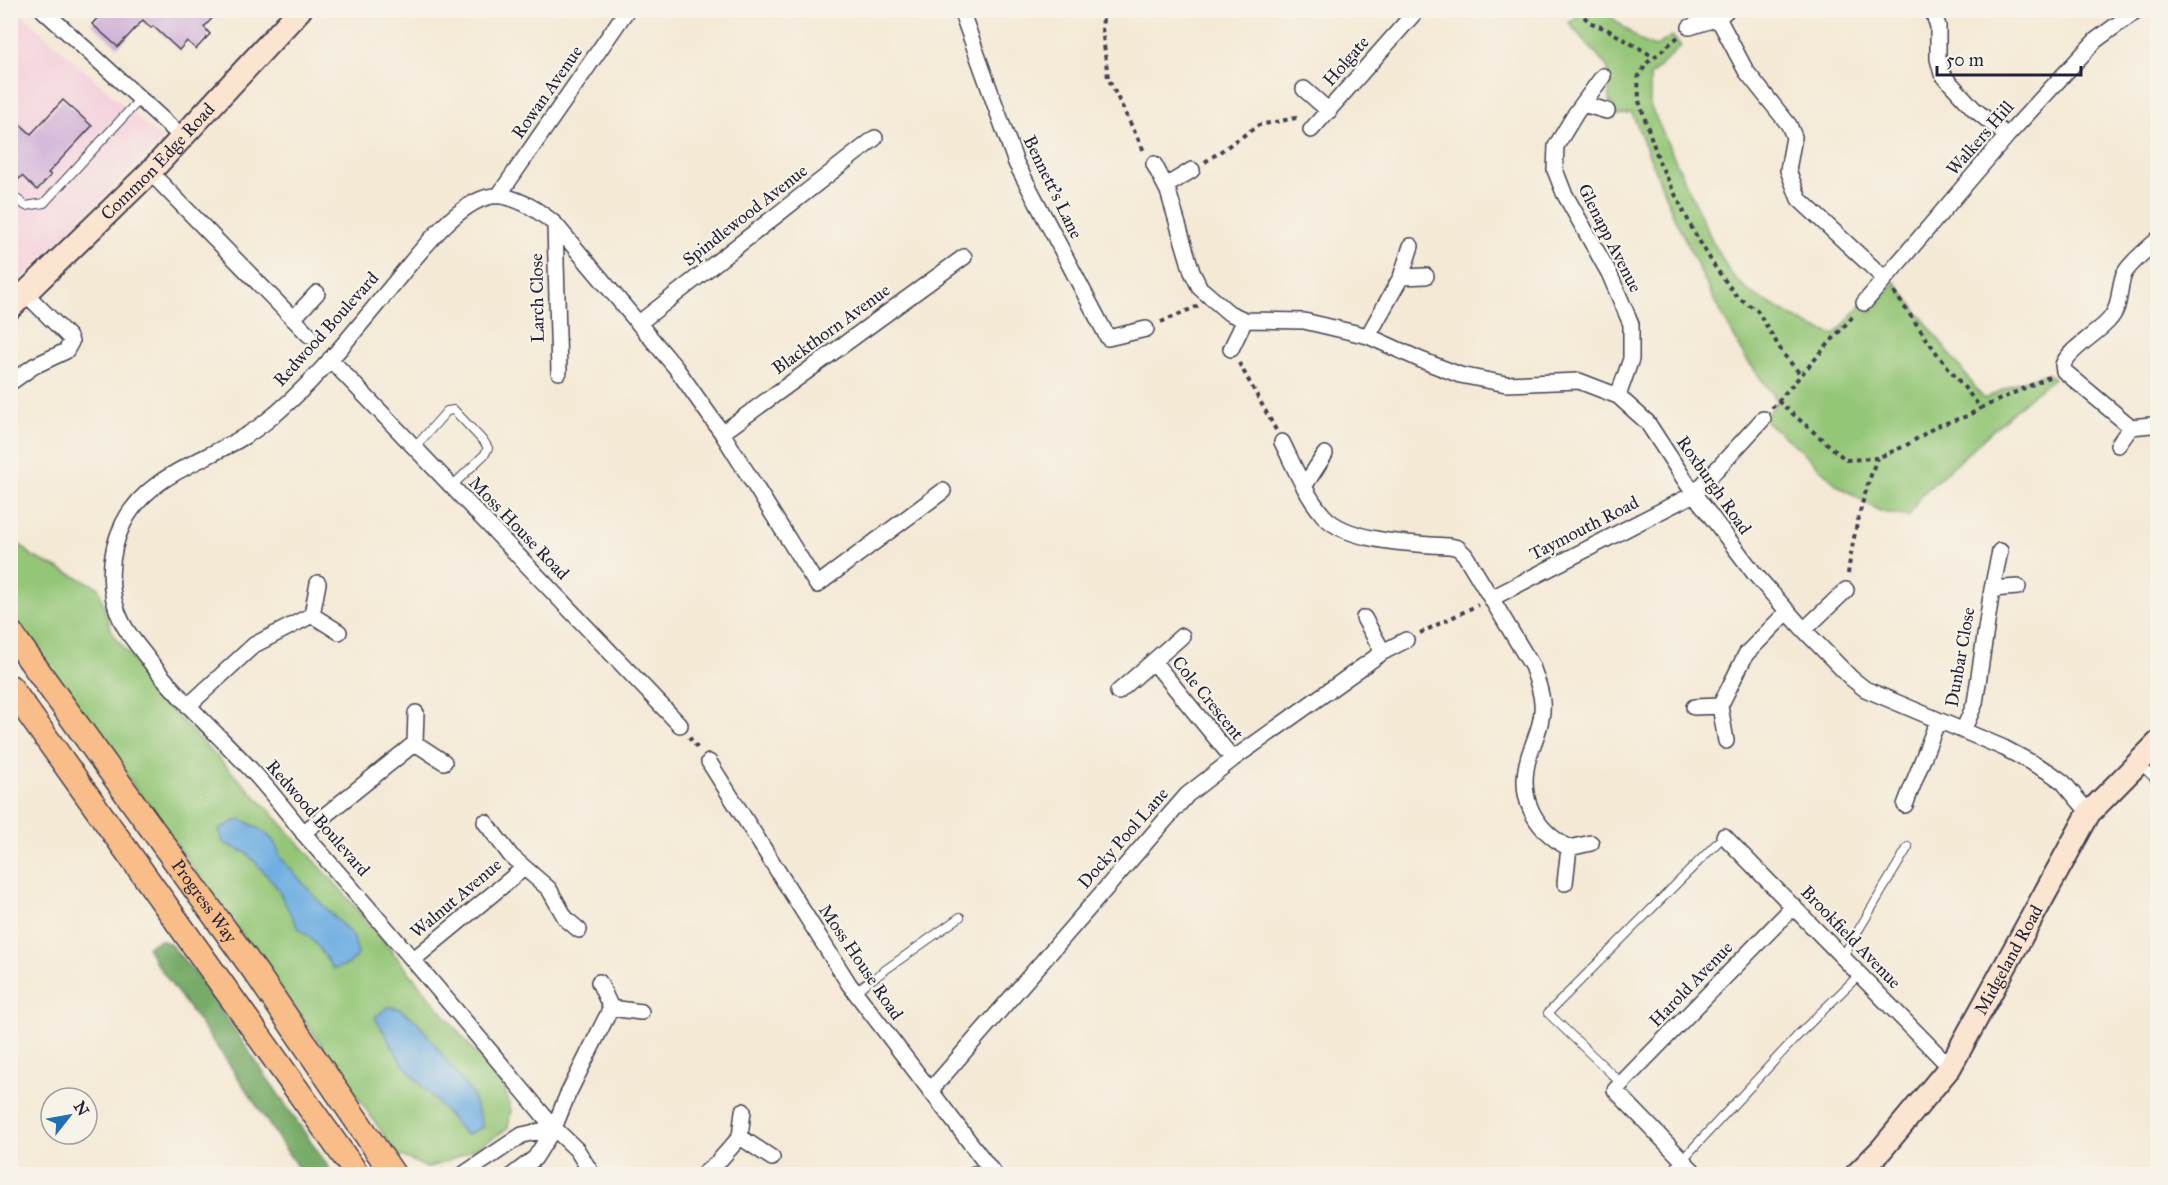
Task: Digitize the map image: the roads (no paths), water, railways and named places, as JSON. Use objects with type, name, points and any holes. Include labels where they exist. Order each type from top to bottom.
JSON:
[{"type":"main road","name":"Progress Way","points":[[10,632],[258,977],[393,1174]]},
{"type":"main road","name":"Progress Way","points":[[10,687],[357,1174]]},
{"type":"street","points":[[44,10],[183,138]]},
{"type":"street","name":"Common Edge Road","points":[[18,300],[150,172],[300,10]]},
{"type":"street","name":"Rowan Avenue","points":[[499,195],[627,10]]},
{"type":"street","name":"Bennett's Lane","points":[[961,10],[1016,163],[1108,338],[1146,329]]},
{"type":"street","name":"Holgate","points":[[1311,130],[1417,10]]},
{"type":"street","points":[[1932,10],[1938,26],[1938,59],[1942,74],[1974,109],[2007,136]]},
{"type":"street","name":"Walkers Hill","points":[[1864,303],[2007,136],[2096,40],[2137,10]]},
{"type":"street","points":[[1690,27],[1722,14],[1746,71],[1789,125],[1794,137],[1788,170],[1799,199],[1884,279]]},
{"type":"street","name":"Glenapp Avenue","points":[[1603,76],[1582,104],[1556,146],[1555,170],[1564,193],[1609,273],[1631,324],[1631,359],[1618,396]]},
{"type":"street","name":"Holgate","points":[[1304,89],[1329,111]]},
{"type":"street","points":[[1582,104],[1607,111]]},
{"type":"street","name":"Spindlewood Avenue","points":[[639,323],[875,138]]},
{"type":"street","name":"Roxburgh Road","points":[[1154,164],[1166,186],[1192,272],[1200,288],[1229,313],[1245,320],[1304,321],[1368,336],[1460,375],[1506,384],[1579,381],[1618,396],[1647,422],[1694,494],[1754,573],[1787,612],[1851,678],[1865,689],[2004,748],[2049,772],[2063,782],[2089,813]]},
{"type":"street","points":[[1166,186],[1192,170]]},
{"type":"street","points":[[150,172],[309,335]]},
{"type":"street","points":[[499,195],[532,206],[555,224],[676,368],[722,433],[817,585],[943,491]]},
{"type":"street","name":"Redwood Boulevard","points":[[499,195],[469,204],[445,224],[330,359],[264,423],[244,437],[174,473],[153,487],[124,522],[111,562],[112,583],[115,603],[122,621],[160,675],[255,775],[414,959],[554,1128],[577,1150],[592,1174]]},
{"type":"street","name":"Larch Close","points":[[555,224],[559,372]]},
{"type":"street","points":[[2151,425],[2131,427],[2064,371],[2063,365],[2067,356],[2093,337],[2117,311],[2123,274],[2157,239]]},
{"type":"street","points":[[1368,336],[1401,277],[1411,246]]},
{"type":"street","name":"Blackthorn Avenue","points":[[722,433],[964,257]]},
{"type":"street","points":[[1401,277],[1426,276]]},
{"type":"street","points":[[293,319],[317,292]]},
{"type":"street","points":[[10,383],[34,366],[66,351],[71,342],[69,337],[18,300]]},
{"type":"street","points":[[1231,349],[1245,320]]},
{"type":"street","name":"Moss House Road","points":[[330,359],[680,725]]},
{"type":"street","points":[[1694,494],[1763,419]]},
{"type":"street","points":[[2118,445],[2131,427]]},
{"type":"street","points":[[1282,442],[1322,514],[1333,525],[1398,543],[1458,548],[1469,560],[1532,666],[1539,684],[1542,703],[1539,727],[1524,781],[1526,793],[1539,825],[1550,837],[1569,848],[1591,843]]},
{"type":"street","points":[[1305,485],[1325,454]]},
{"type":"street","name":"Taymouth Road","points":[[1492,598],[1694,494]]},
{"type":"street","name":"Dunbar Close","points":[[1963,731],[1975,703],[2000,551]]},
{"type":"street","points":[[312,615],[318,583]]},
{"type":"street","name":"Dunbar Close","points":[[1992,589],[2018,587]]},
{"type":"street","points":[[1804,630],[1846,590]]},
{"type":"street","points":[[1726,741],[1720,706],[1751,647],[1787,612]]},
{"type":"street","points":[[188,706],[254,645],[312,615]]},
{"type":"street","points":[[312,615],[339,632]]},
{"type":"street","points":[[1364,618],[1383,652]]},
{"type":"street","name":"Cole Crescent","points":[[1118,692],[1182,636]]},
{"type":"street","name":"Docky Pool Lane","points":[[930,1091],[1187,795],[1233,759],[1383,652],[1407,640]]},
{"type":"street","name":"Cole Crescent","points":[[1153,661],[1233,759]]},
{"type":"street","points":[[1694,707],[1720,706]]},
{"type":"street","points":[[303,832],[415,743],[416,712]]},
{"type":"street","points":[[1905,806],[1938,720]]},
{"type":"street","points":[[415,743],[444,762]]},
{"type":"street","name":"Midgeland Road","points":[[1862,1173],[1950,1067],[2089,813],[2157,743]]},
{"type":"street","name":"Moss House Road","points":[[709,762],[855,992],[994,1174]]},
{"type":"street","name":"Walnut Avenue","points":[[485,822],[499,842],[524,868],[549,889],[566,919],[579,930]]},
{"type":"street","name":"Brookfield Avenue","points":[[1724,836],[1950,1067]]},
{"type":"street","points":[[1565,883],[1569,848]]},
{"type":"street","name":"Walnut Avenue","points":[[414,959],[524,868]]},
{"type":"street","name":"Harold Avenue","points":[[1618,1086],[1794,906]]},
{"type":"street","points":[[598,982],[611,1008]]},
{"type":"street","points":[[514,1174],[535,1158],[554,1128],[567,1096],[611,1008]]},
{"type":"street","points":[[611,1008],[641,1012]]},
{"type":"street","points":[[1618,1086],[1696,1174]]},
{"type":"street","points":[[704,1174],[740,1137],[743,1112]]},
{"type":"street","points":[[464,1174],[522,1135],[554,1128]]},
{"type":"street","points":[[740,1137],[772,1158]]},
{"type":"lane","points":[[14,196],[26,206],[44,203],[140,99]]},
{"type":"lane","points":[[415,447],[447,411],[454,410],[488,448],[485,454],[452,486]]},
{"type":"lane","points":[[2138,762],[2157,782]]},
{"type":"lane","points":[[1618,1086],[1548,1013],[1724,836]]},
{"type":"lane","points":[[1843,956],[1908,847]]},
{"type":"lane","points":[[855,992],[960,917]]},
{"type":"lane","points":[[1669,1174],[1772,1067],[1802,1032],[1860,974]]},
{"type":"water","points":[[240,819],[271,838],[280,857],[353,936],[358,954],[348,965],[333,969],[315,942],[298,928],[276,886],[247,853],[223,843],[219,829]]},
{"type":"water","points":[[388,1007],[398,1008],[417,1021],[472,1094],[483,1127],[466,1135],[402,1063],[375,1017]]}]
